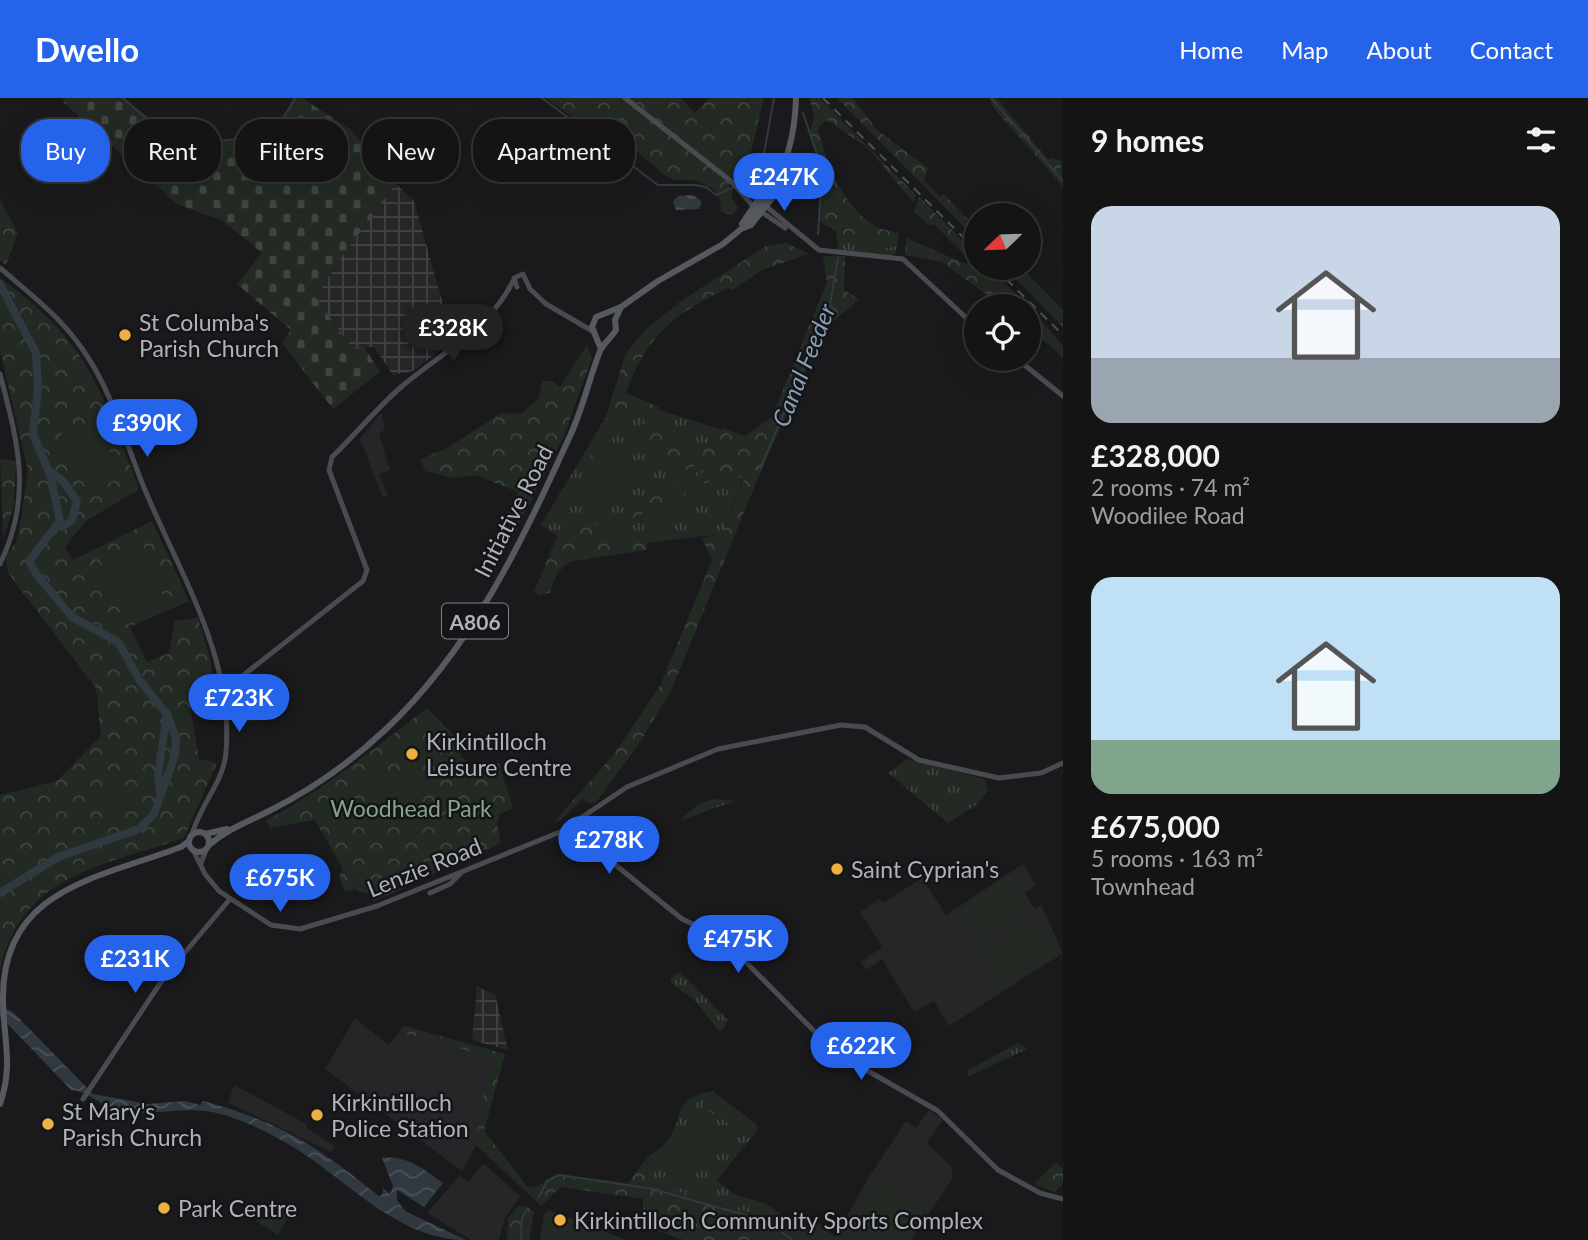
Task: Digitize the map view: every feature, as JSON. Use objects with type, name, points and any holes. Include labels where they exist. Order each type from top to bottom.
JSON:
[{"type":"main road","points":[[741,229],[744,217],[774,196],[774,185],[793,141],[796,98]]},
{"type":"main road","points":[[621,307],[615,320],[616,330],[610,337],[596,335],[593,320],[621,307],[658,281],[751,225],[766,188],[774,185]]},
{"type":"main road","points":[[606,314],[615,320]]},
{"type":"main road","name":"A806","points":[[596,335],[601,349]]},
{"type":"main road","name":"A806","points":[[601,349],[610,337]]},
{"type":"main road","name":"Initiative Road","points":[[234,827],[307,790],[345,763],[387,728],[438,674],[466,636],[501,577],[571,434],[601,349]]},
{"type":"main road","name":"A806","points":[[204,834],[234,827]]},
{"type":"main road","name":"A806","points":[[207,847],[234,827]]},
{"type":"main road","points":[[0,1104],[9,1072],[3,995],[5,970],[14,944],[28,921],[49,899],[77,882],[181,848],[207,847],[204,834],[191,838],[181,848]]},
{"type":"main road","points":[[191,838],[192,849]]},
{"type":"street","points":[[625,98],[759,206],[819,250],[903,259],[964,316]]},
{"type":"street","points":[[0,268],[65,327],[98,375],[168,546],[207,629],[222,692],[226,747],[221,771],[191,838]]},
{"type":"street","points":[[222,692],[289,641],[366,575],[364,561],[329,470],[329,463],[399,389],[471,333],[508,293],[522,285],[562,315],[596,335]]},
{"type":"street","points":[[583,325],[593,320]]},
{"type":"street","points":[[1032,371],[1063,396]]},
{"type":"street","points":[[0,374],[16,436],[21,483],[16,522],[0,564]]},
{"type":"street","name":"Lenzie Road","points":[[230,899],[271,925],[300,929],[377,906],[560,832],[627,787],[679,763],[718,749],[836,725],[865,727],[919,760],[999,778],[1041,773],[1063,763]]},
{"type":"street","points":[[198,820],[204,834]]},
{"type":"street","points":[[560,832],[607,858],[682,919],[721,937],[803,1021],[847,1059],[950,1120],[998,1170],[1040,1193],[1063,1199]]},
{"type":"street","points":[[201,863],[207,847]]},
{"type":"street","points":[[83,1099],[164,975],[230,899],[210,882],[192,849]]},
{"type":"street","points":[[430,893],[450,884],[465,870]]},
{"type":"shaded area","points":[[396,184],[414,201],[453,340],[413,371],[393,375],[374,347],[352,348],[316,298],[340,259]]},
{"type":"shaded area","points":[[381,413],[385,429],[379,434],[390,470],[379,474],[388,495],[383,498],[360,439]]},
{"type":"shaded area","points":[[1023,864],[1036,885],[1025,893],[1035,909],[1041,904],[1063,953],[949,1026],[934,1001],[914,1012],[882,959],[866,970],[861,962],[882,947],[860,912],[879,899],[883,903],[922,878],[946,915]]},
{"type":"shaded area","points":[[477,987],[495,994],[508,1050],[472,1040]]},
{"type":"shaded area","points":[[355,1018],[388,1045],[404,1026],[505,1054],[484,1131],[462,1171],[325,1069]]},
{"type":"shaded area","points":[[234,1085],[307,1124],[306,1127],[335,1147],[331,1152],[228,1103]]},
{"type":"shaded area","points":[[929,1110],[943,1120],[927,1143],[951,1166],[953,1178],[911,1240],[848,1240],[835,1237],[870,1175],[906,1121],[916,1128]]},
{"type":"shaded area","points":[[483,1163],[520,1196],[504,1220],[499,1240],[471,1240],[427,1213],[459,1176],[469,1182]]},
{"type":"green space","points":[[66,98],[123,98],[151,119],[124,119],[124,157],[110,144],[110,119],[82,119],[63,102]]},
{"type":"green space","points":[[295,98],[302,98],[334,119],[282,119]]},
{"type":"green space","points":[[546,98],[681,98],[695,113],[709,98],[764,98],[750,156],[742,170],[736,171],[729,186],[734,191],[731,197],[738,208],[733,215],[721,212],[720,199],[713,188],[694,180],[675,180],[663,174],[635,150],[635,119],[575,119]]},
{"type":"green space","points":[[810,98],[820,98],[916,195],[913,202],[868,148],[827,120],[818,127],[825,155],[845,196],[865,219],[877,227],[899,233],[897,246],[866,244],[819,221],[820,169],[809,133],[814,119]]},
{"type":"green space","points":[[837,98],[853,98],[877,130],[928,168],[924,180],[940,197],[944,194],[964,215],[964,227]]},
{"type":"green space","points":[[989,98],[997,98],[1048,160],[1051,158],[1061,161],[1063,187],[997,112]]},
{"type":"green space","points":[[348,128],[351,130],[362,143],[362,182],[396,184],[340,259],[316,298],[352,348],[364,347],[380,372],[333,409],[282,343],[291,330],[237,284],[262,253],[223,221],[177,204],[152,182],[221,182],[221,142],[235,140],[235,182],[348,182]]},
{"type":"green space","points":[[919,197],[964,242],[964,255],[934,224],[929,225],[914,212]]},
{"type":"green space","points":[[0,200],[18,233],[6,265],[0,260]]},
{"type":"green space","points":[[836,231],[888,248],[897,246],[896,252],[892,256],[838,250]]},
{"type":"green space","points":[[906,238],[964,263],[964,278],[942,262],[905,255]]},
{"type":"green space","points":[[786,243],[809,254],[762,270],[733,290],[728,288],[709,297],[678,317],[653,341],[634,373],[626,393],[659,407],[664,429],[675,438],[696,449],[716,439],[723,428],[745,436],[772,417],[827,282],[823,256],[845,256],[844,290],[859,299],[825,329],[758,478],[671,691],[636,748],[596,802],[588,803],[582,799],[561,820],[553,823],[614,754],[660,686],[712,560],[702,538],[722,534],[745,477],[727,472],[674,499],[672,492],[711,464],[705,458],[689,470],[671,462],[641,430],[644,415],[635,408],[628,419],[605,419],[626,353],[646,329],[681,301],[766,246]]},
{"type":"green space","points":[[0,278],[40,310],[75,349],[102,396],[137,482],[138,490],[86,521],[65,547],[73,560],[152,521],[189,601],[130,627],[147,662],[169,653],[175,621],[198,618],[210,659],[214,685],[188,694],[199,759],[217,763],[184,838],[96,867],[70,878],[47,893],[27,912],[11,937],[0,969],[0,795],[57,781],[101,736],[96,688],[8,573],[6,557],[16,542],[28,471],[0,350]]},
{"type":"green space","points":[[967,280],[1002,280],[1016,294],[986,294]]},
{"type":"green space","points":[[1017,280],[1034,280],[1063,310],[1063,327],[1041,305],[1041,294],[1031,294]]},
{"type":"green space","points":[[1041,321],[1063,346],[1063,357],[1041,338]]},
{"type":"green space","points":[[587,345],[592,358],[564,436],[490,581],[518,492],[476,475],[453,478],[425,471],[421,459],[449,447],[501,413],[521,414],[539,398],[542,381],[552,381],[560,387]]},
{"type":"green space","points":[[618,397],[758,441],[722,534],[580,551],[541,525]]},
{"type":"green space","points":[[94,419],[122,477],[88,493],[60,435]]},
{"type":"green space","points":[[602,441],[634,460],[600,516],[569,498]]},
{"type":"green space","points":[[0,459],[16,461],[14,506],[3,539]]},
{"type":"green space","points":[[658,494],[666,495],[682,510],[657,516],[645,513],[603,531],[599,538],[605,541],[647,538],[647,550],[573,561],[564,566],[558,574],[550,593],[539,595],[534,590],[557,537],[569,524],[591,526],[603,523],[627,513]]},
{"type":"green space","points":[[142,543],[168,608],[126,625],[100,560]]},
{"type":"green space","points":[[257,697],[264,704],[259,709],[266,720],[248,722],[247,712],[240,710]]},
{"type":"green space","name":"Woodhead Park","points":[[427,708],[455,737],[458,734],[460,753],[468,762],[499,763],[513,808],[500,814],[497,822],[501,843],[373,902],[369,894],[355,889],[345,892],[339,877],[343,869],[315,820],[271,828],[265,821],[328,782]]},
{"type":"green space","points":[[907,759],[984,779],[988,791],[975,806],[948,823],[888,773]]},
{"type":"green space","points":[[376,762],[395,782],[380,798],[360,778]]},
{"type":"green space","points":[[421,767],[438,785],[421,801],[404,783]]},
{"type":"green space","points":[[116,783],[126,796],[102,814],[93,801]]},
{"type":"green space","points":[[399,785],[418,806],[402,821],[383,801]]},
{"type":"green space","points":[[714,799],[735,801],[679,821],[700,803]]},
{"type":"green space","points":[[1011,876],[1032,908],[980,942],[959,910]]},
{"type":"green space","points":[[1035,918],[1057,953],[1001,989],[979,954]]},
{"type":"green space","points":[[680,972],[728,1020],[722,1031],[719,1031],[694,1000],[671,983],[670,979]]},
{"type":"green space","points":[[404,1026],[505,1054],[484,1131],[528,1187],[539,1186],[556,1174],[628,1183],[647,1158],[648,1183],[761,1216],[767,1240],[684,1240],[643,1226],[643,1199],[561,1187],[541,1206],[473,1142],[482,1117],[477,1112],[495,1060],[418,1034],[414,1037],[405,1033]]},
{"type":"green space","points":[[1018,1043],[1027,1049],[968,1077],[968,1070]]},
{"type":"green space","points":[[713,1091],[756,1124],[757,1131],[717,1180],[733,1194],[765,1203],[804,1231],[816,1221],[835,1237],[848,1240],[767,1240],[761,1216],[648,1183],[647,1158],[672,1135],[684,1104],[699,1094]]},
{"type":"green space","points":[[710,1094],[730,1108],[730,1114],[740,1125],[736,1129],[702,1105]]},
{"type":"green space","points":[[699,1115],[724,1135],[685,1185],[660,1164]]},
{"type":"green space","points":[[1056,1163],[1063,1169],[1063,1184],[1055,1192],[1037,1186],[1035,1182]]},
{"type":"green space","points":[[877,1179],[923,1210],[903,1240],[860,1240],[845,1236]]},
{"type":"green space","points":[[269,1200],[291,1213],[278,1235],[256,1221]]},
{"type":"green space","points":[[518,1206],[527,1207],[534,1212],[529,1240],[507,1240],[508,1218]]},
{"type":"green space","name":"Kirkintilloch Community Sports Complex","points":[[549,1210],[626,1240],[540,1240],[544,1214]]},
{"type":"water","points":[[693,195],[702,202],[699,209],[676,210],[673,202],[678,196]]},
{"type":"water","points":[[0,1006],[13,1012],[93,1094],[148,1104],[186,1101],[200,1105],[203,1101],[230,1109],[277,1127],[297,1138],[336,1163],[379,1196],[383,1194],[383,1188],[390,1194],[393,1186],[382,1158],[399,1159],[414,1164],[443,1183],[424,1207],[397,1190],[397,1200],[405,1211],[466,1240],[440,1237],[415,1229],[392,1217],[303,1153],[235,1118],[206,1111],[120,1111],[71,1090],[0,1016]]},
{"type":"waterway","points":[[123,98],[170,136],[193,146],[266,133],[280,122],[295,98]]},
{"type":"waterway","points":[[542,98],[658,185],[695,185],[706,187],[716,195],[734,187]]},
{"type":"waterway","points":[[739,185],[761,170],[774,98]]},
{"type":"waterway","points":[[991,98],[1063,181]]},
{"type":"waterway","name":"Canal Feeder","points":[[803,113],[822,169],[818,234]]},
{"type":"waterway","name":"Canal Feeder","points":[[760,469],[830,305],[838,258]]},
{"type":"waterway","points":[[0,284],[36,353],[38,389],[33,434],[51,477],[60,521],[29,561],[37,575],[72,617],[118,642],[140,681],[167,714],[176,738],[175,755],[154,814],[139,829],[58,857],[0,893]]},
{"type":"waterway","points":[[49,471],[63,481],[77,501],[72,520],[62,527],[57,525]]},
{"type":"waterway","points":[[160,791],[158,775],[167,714]]},
{"type":"waterway","points":[[539,1197],[547,1181],[559,1175],[653,1189],[770,1222],[792,1240]]},
{"type":"waterway","points":[[521,1240],[522,1218],[527,1209]]},
{"type":"railway","points":[[823,98],[964,238]]},
{"type":"railway","points":[[1007,280],[1063,335]]},
{"type":"place","name":"St Columba's Parish Church","points":[[125,335]]},
{"type":"place","name":"Kirkintilloch Leisure Centre","points":[[412,754]]},
{"type":"place","name":"Saint Cyprian's","points":[[837,869]]},
{"type":"place","name":"Kirkintilloch Police Station","points":[[317,1115]]},
{"type":"place","name":"St Mary's Parish Church","points":[[48,1124]]},
{"type":"place","name":"Park Centre","points":[[164,1208]]},
{"type":"place","name":"Kirkintilloch Community Sports Complex","points":[[560,1220]]}]
